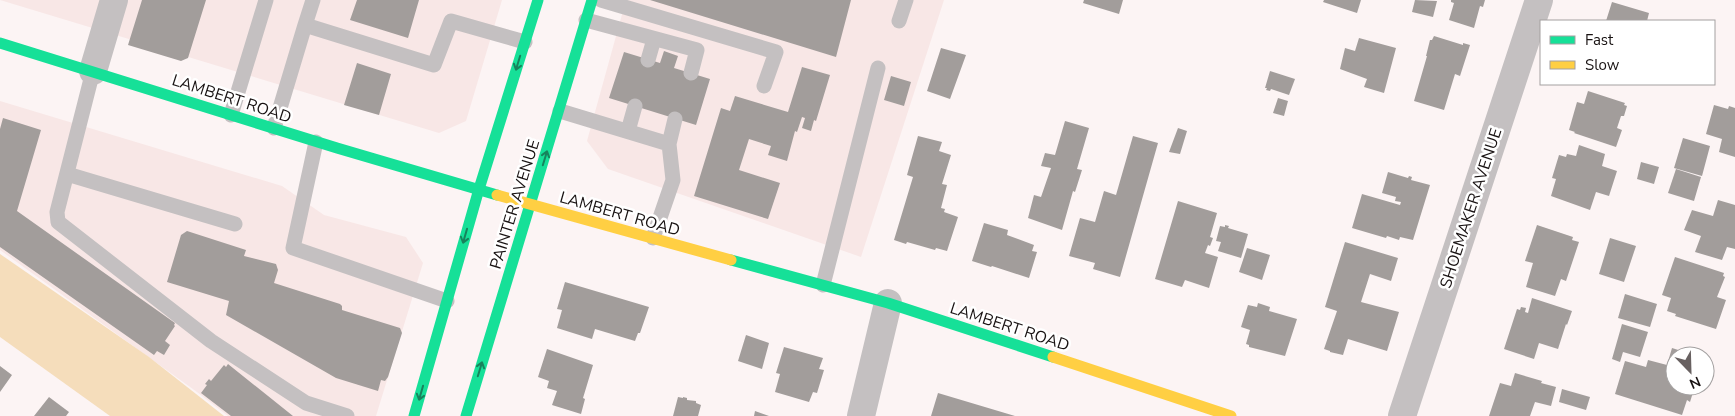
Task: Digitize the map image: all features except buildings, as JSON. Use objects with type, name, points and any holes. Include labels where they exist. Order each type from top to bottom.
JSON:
[{"type":"main road","points":[[414,416],[479,190],[538,0]]},
{"type":"main road","name":"PAINTER AVENUE","points":[[466,416],[560,111],[592,0]]},
{"type":"main road","name":"LAMBERT ROAD","points":[[0,43],[316,142],[479,190],[888,303],[1231,416]]},
{"type":"street","points":[[94,71],[114,0]]},
{"type":"street","name":"SHOEMAKER AVENUE","points":[[1402,416],[1539,0]]},
{"type":"street","points":[[861,416],[888,303]]},
{"type":"lane","points":[[230,115],[266,0]]},
{"type":"lane","points":[[274,128],[313,0]]},
{"type":"lane","points":[[602,0],[776,52],[764,86]]},
{"type":"lane","points":[[899,21],[906,0]]},
{"type":"lane","points":[[586,20],[697,50],[690,73]]},
{"type":"lane","points":[[305,26],[434,65],[451,21],[525,42]]},
{"type":"lane","points":[[648,60],[654,39]]},
{"type":"lane","points":[[822,285],[878,68]]},
{"type":"lane","points":[[94,71],[57,212],[58,222],[211,341],[306,403],[347,416]]},
{"type":"lane","points":[[628,132],[635,106]]},
{"type":"lane","points":[[560,111],[670,144]]},
{"type":"lane","points":[[653,238],[672,180],[670,144],[675,119]]},
{"type":"lane","points":[[316,142],[293,248],[447,301]]},
{"type":"lane","points":[[67,174],[235,224]]},
{"type":"shaded area","points":[[0,0],[502,0],[466,121],[439,133]]},
{"type":"shaded area","points":[[626,0],[944,0],[861,257],[608,169],[587,141]]},
{"type":"shaded area","points":[[0,101],[282,186],[324,215],[406,237],[423,263],[376,416],[228,416],[0,250]]},
{"type":"shaded area","points":[[0,254],[149,357],[224,416],[110,416],[0,337]]},
{"type":"traffic: fast","points":[[414,416],[479,189],[538,0]]},
{"type":"traffic: fast","points":[[466,416],[592,0]]},
{"type":"traffic: fast","points":[[0,43],[337,148],[497,195]]},
{"type":"traffic: fast","points":[[731,260],[888,303],[1053,357]]},
{"type":"traffic: slow","points":[[497,195],[731,260]]},
{"type":"traffic: slow","points":[[1053,357],[1231,416]]}]
